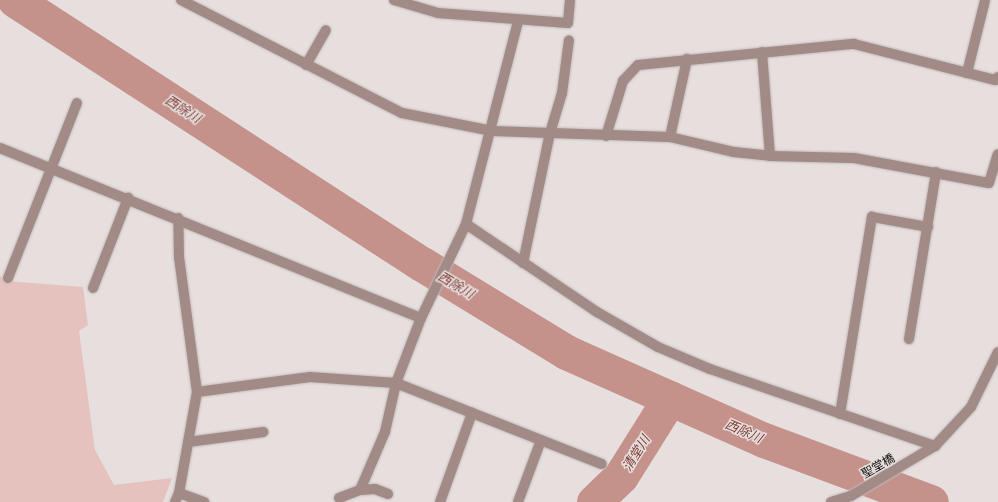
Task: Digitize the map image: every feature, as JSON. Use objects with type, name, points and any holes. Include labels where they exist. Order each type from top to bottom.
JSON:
[{"type":"street","points":[[181,0],[402,113],[492,131],[670,137],[734,152],[770,156],[854,158],[989,183],[998,154]]},
{"type":"street","points":[[394,0],[438,13],[518,21],[568,23],[570,0]]},
{"type":"street","points":[[967,73],[985,0]]},
{"type":"street","points":[[360,490],[385,432],[396,384],[422,315],[464,227],[492,131],[518,21]]},
{"type":"street","points":[[306,65],[326,30]]},
{"type":"street","points":[[523,263],[550,133],[562,93],[569,40]]},
{"type":"street","points":[[606,136],[624,81],[638,65],[854,44],[995,80],[998,77]]},
{"type":"street","points":[[762,52],[770,156]]},
{"type":"street","points":[[670,137],[688,59]]},
{"type":"street","points":[[8,278],[77,103]]},
{"type":"street","points":[[0,148],[422,315]]},
{"type":"street","points":[[909,339],[936,172]]},
{"type":"street","points":[[94,288],[128,198]]},
{"type":"street","points":[[840,414],[872,217],[928,227]]},
{"type":"street","points":[[178,218],[179,256],[197,392],[177,498],[204,502]]},
{"type":"street","points":[[464,227],[523,263],[597,312],[658,347],[710,369],[935,446]]},
{"type":"street","name":"聖堂橋","points":[[836,501],[858,492],[935,446],[971,407],[998,352]]},
{"type":"street","points":[[197,392],[310,377],[396,384],[602,464]]},
{"type":"street","points":[[440,502],[472,413]]},
{"type":"street","points":[[188,442],[263,432]]},
{"type":"street","points":[[518,502],[541,440]]},
{"type":"street","points":[[339,498],[360,490],[375,489],[388,494]]},
{"type":"shaded area","points":[[0,276],[7,281],[83,287],[88,325],[79,331],[95,450],[114,485],[172,478],[163,502],[0,502]]},
{"type":"waterway","name":"西除川","points":[[15,0],[422,264],[566,352],[764,440],[931,502]]},
{"type":"waterway","name":"清堂川","points":[[594,502],[621,476],[670,398]]}]
